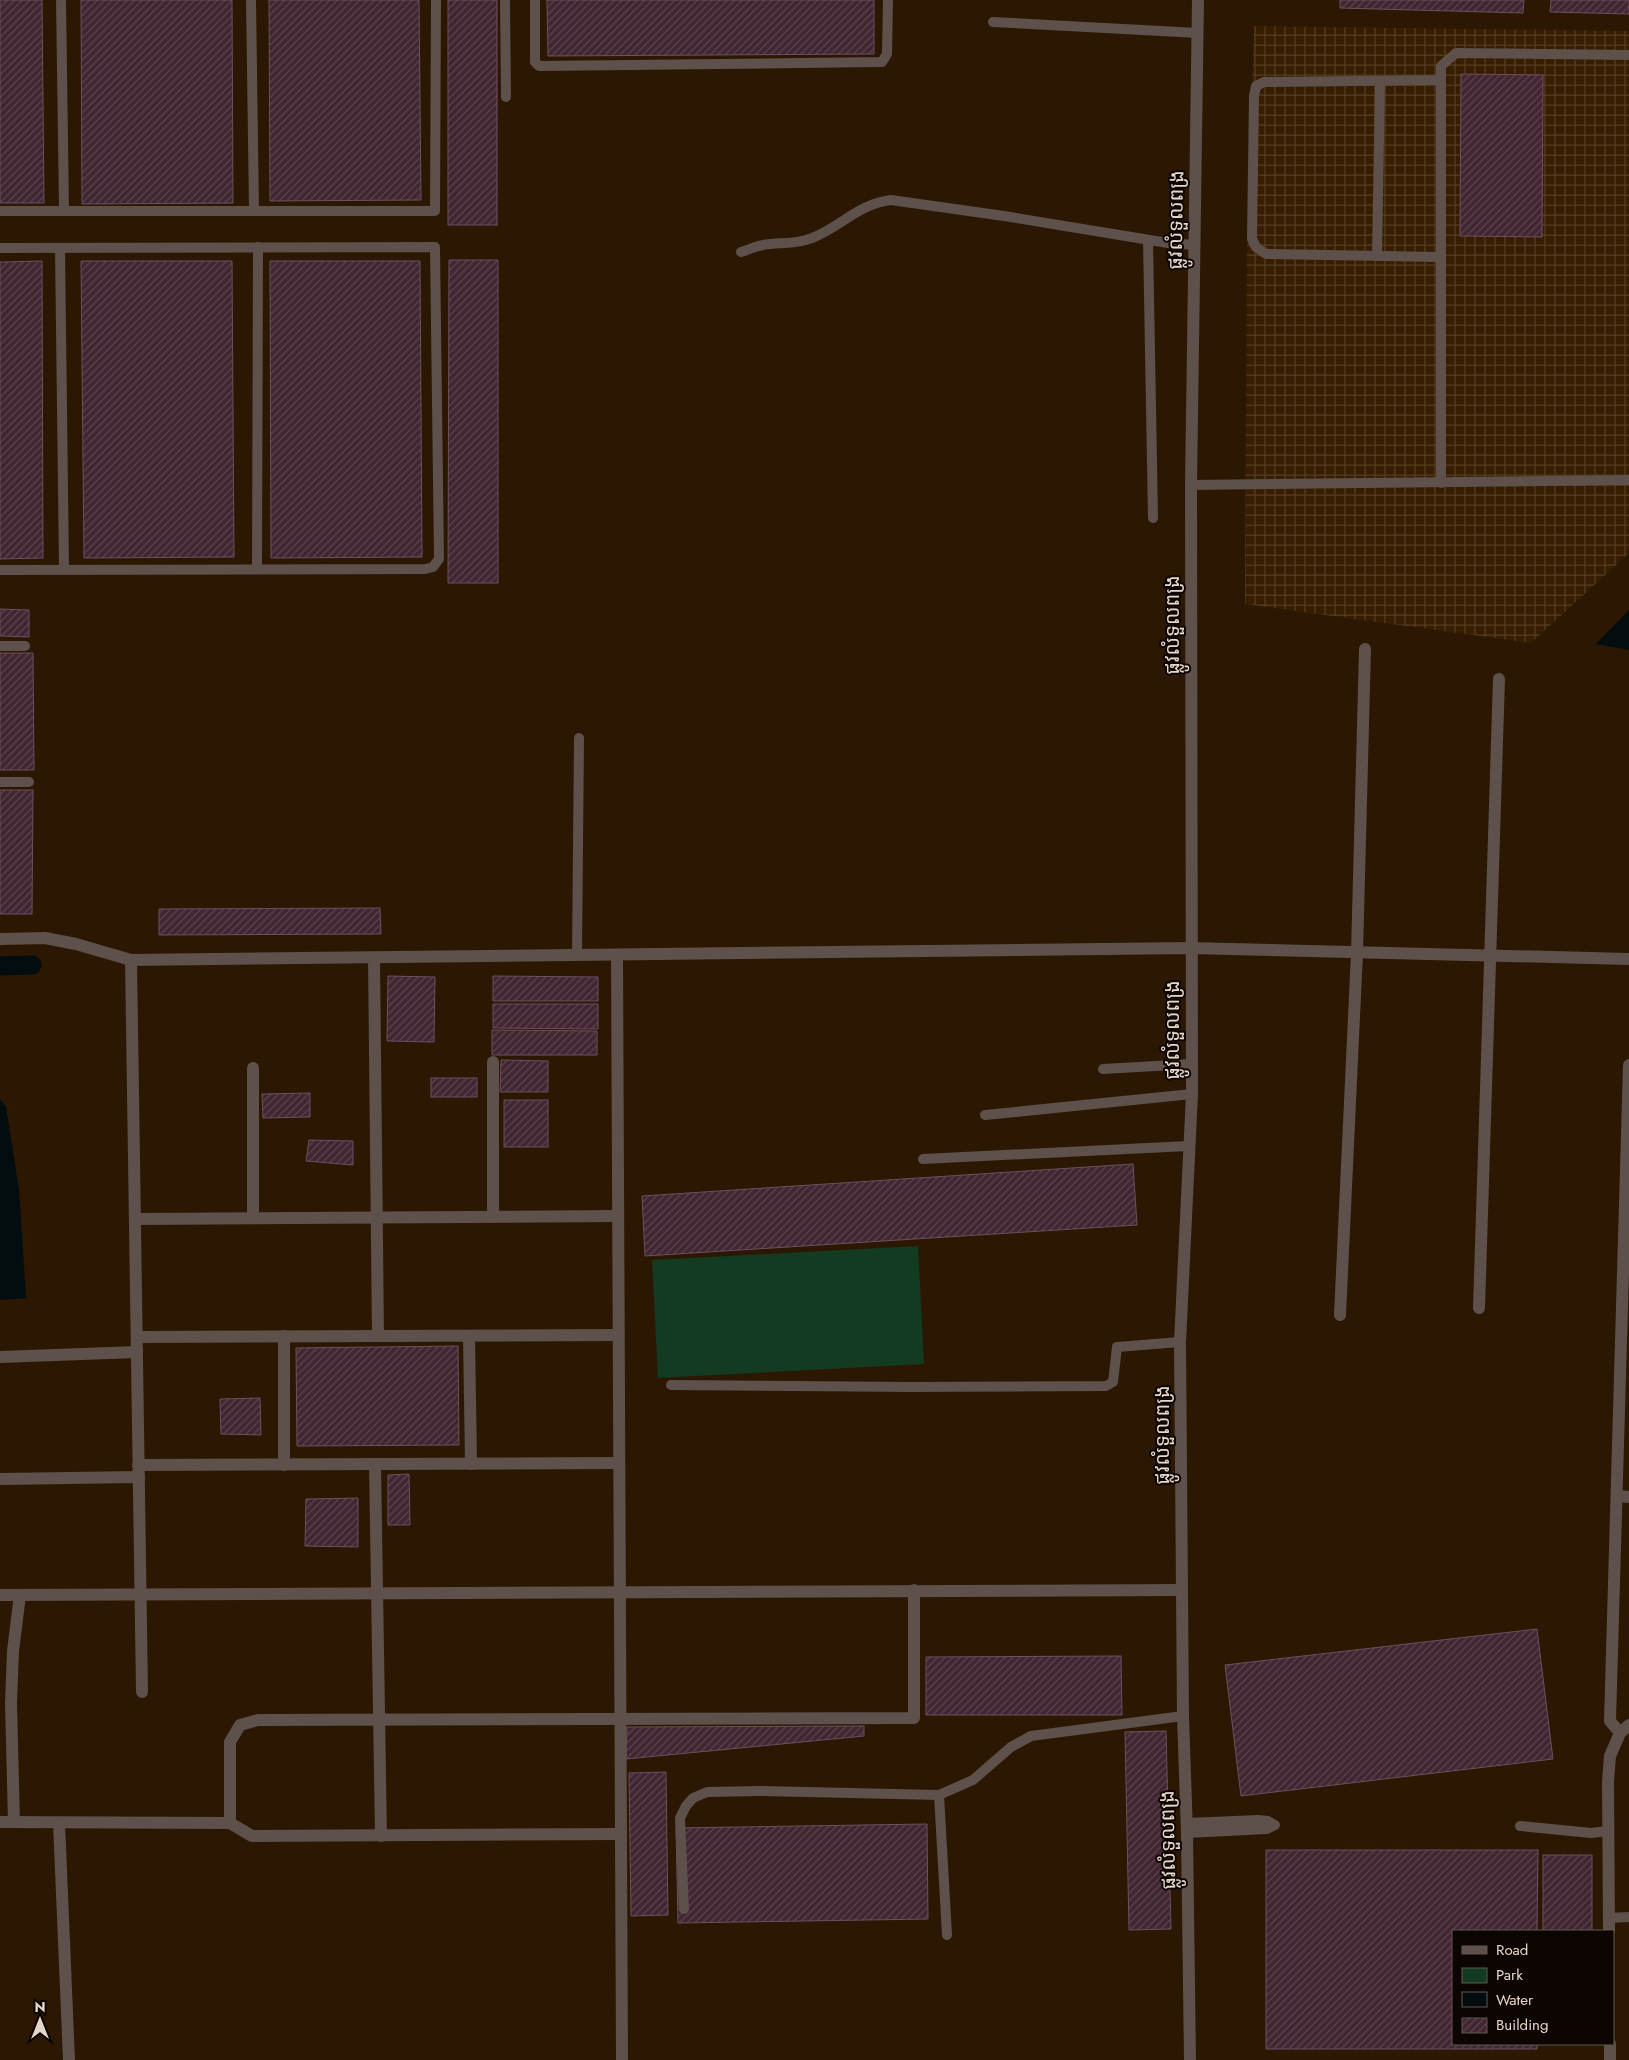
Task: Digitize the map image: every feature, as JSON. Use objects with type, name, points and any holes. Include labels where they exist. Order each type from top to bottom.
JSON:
[{"type":"street","name":"ផ្លូវលំទួលពង្រ","points":[[1190,2060],[1187,1828],[1183,1716],[1180,1342],[1192,1094],[1190,948],[1191,485],[1198,0]]},
{"type":"street","points":[[1340,1315],[1357,953],[1365,649]]},
{"type":"street","points":[[1479,1308],[1498,679]]},
{"type":"street","points":[[0,939],[45,938],[76,944],[131,960],[1190,948],[1629,959]]},
{"type":"street","points":[[617,955],[622,2060]]},
{"type":"street","points":[[374,958],[378,1336]]},
{"type":"street","points":[[131,960],[142,1692]]},
{"type":"street","points":[[493,1062],[493,1217]]},
{"type":"street","points":[[1609,1930],[1608,1831],[1610,1756],[1625,1729],[1610,1721],[1624,1497],[1624,1359],[1629,1065]]},
{"type":"street","points":[[253,1068],[253,1218]]},
{"type":"street","points":[[135,1219],[617,1216]]},
{"type":"street","points":[[137,1337],[618,1335]]},
{"type":"street","points":[[284,1336],[284,1465]]},
{"type":"street","points":[[468,1336],[471,1464]]},
{"type":"street","points":[[0,1357],[137,1352]]},
{"type":"street","points":[[0,1479],[284,1465],[619,1463]]},
{"type":"street","points":[[376,1464],[381,1836]]},
{"type":"street","points":[[230,1823],[230,1742],[240,1726],[258,1720],[914,1718],[914,1590]]},
{"type":"street","points":[[0,1595],[1182,1590]]},
{"type":"street","points":[[14,1822],[11,1703],[13,1651],[20,1595]]},
{"type":"street","points":[[0,1822],[230,1823],[252,1836],[621,1834]]},
{"type":"street","points":[[59,1823],[69,2060]]},
{"type":"street","points":[[1610,2045],[1610,2060]]},
{"type":"lane","points":[[61,0],[64,210]]},
{"type":"lane","points":[[252,0],[254,210]]},
{"type":"lane","points":[[0,211],[435,210],[436,0]]},
{"type":"lane","points":[[505,0],[506,97]]},
{"type":"lane","points":[[535,0],[535,62],[539,66],[882,62],[887,54],[888,0]]},
{"type":"lane","points":[[993,22],[1198,33]]},
{"type":"lane","points":[[1441,483],[1439,80],[1441,66],[1456,53],[1629,55]]},
{"type":"lane","points":[[1439,80],[1264,82],[1256,86],[1254,96],[1252,240],[1256,247],[1266,254],[1439,257]]},
{"type":"lane","points":[[1377,256],[1380,81]]},
{"type":"lane","points":[[741,252],[762,245],[799,242],[813,238],[862,208],[875,202],[891,200],[1004,216],[1148,240],[1194,245]]},
{"type":"lane","points":[[1148,240],[1152,518]]},
{"type":"lane","points":[[256,568],[258,247]]},
{"type":"lane","points":[[0,248],[435,247],[439,559],[433,567],[425,569],[0,570]]},
{"type":"lane","points":[[60,248],[64,569]]},
{"type":"lane","points":[[1191,485],[1629,480]]},
{"type":"lane","points":[[0,646],[25,646]]},
{"type":"lane","points":[[577,955],[579,738]]},
{"type":"lane","points":[[0,782],[30,782]]},
{"type":"lane","points":[[1103,1069],[1191,1064]]},
{"type":"lane","points":[[985,1115],[1192,1094]]},
{"type":"lane","points":[[924,1159],[1188,1146]]},
{"type":"lane","points":[[672,1385],[1106,1386],[1113,1382],[1117,1347],[1180,1342]]},
{"type":"lane","points":[[684,1909],[680,1818],[693,1798],[707,1792],[759,1791],[939,1795],[973,1780],[1011,1747],[1031,1736],[1183,1716]]},
{"type":"lane","points":[[939,1795],[947,1935]]},
{"type":"lane","points":[[1258,1820],[1268,1821],[1275,1825],[1267,1829],[1187,1828],[1258,1820]]},
{"type":"lane","points":[[1520,1826],[1591,1833],[1608,1831]]},
{"type":"lane","points":[[1609,1918],[1629,1917]]},
{"type":"shaded area","points":[[1254,26],[1629,31],[1629,553],[1531,643],[1245,604],[1247,256]]},
{"type":"green space","points":[[918,1246],[924,1364],[658,1378],[652,1260]]},
{"type":"water","points":[[1629,610],[1629,650],[1596,644]]},
{"type":"water","points":[[0,1099],[6,1107],[19,1190],[26,1298],[0,1300]]},
{"type":"building","points":[[0,0],[42,0],[44,203],[0,203]]},
{"type":"building","points":[[81,0],[232,0],[233,203],[82,204]]},
{"type":"building","points":[[269,0],[419,0],[421,200],[270,201]]},
{"type":"building","points":[[448,0],[497,0],[497,225],[448,225]]},
{"type":"building","points":[[547,0],[874,0],[874,54],[548,56]]},
{"type":"building","points":[[1340,0],[1524,0],[1523,13],[1340,8]]},
{"type":"building","points":[[1551,0],[1629,0],[1629,14],[1550,12]]},
{"type":"building","points":[[1461,74],[1543,75],[1542,237],[1460,236]]},
{"type":"building","points":[[449,260],[498,260],[498,583],[448,583]]},
{"type":"building","points":[[42,261],[43,558],[0,559],[0,262]]},
{"type":"building","points":[[81,261],[232,261],[234,557],[84,558]]},
{"type":"building","points":[[270,261],[420,261],[422,557],[271,558]]},
{"type":"building","points":[[0,609],[29,610],[29,637],[0,636]]},
{"type":"building","points":[[0,653],[33,653],[34,770],[0,770]]},
{"type":"building","points":[[0,790],[33,790],[32,914],[0,914]]},
{"type":"building","points":[[380,908],[381,934],[159,935],[159,909]]},
{"type":"building","points":[[388,976],[435,977],[434,1042],[387,1041]]},
{"type":"building","points":[[493,976],[598,977],[598,1001],[493,1001]]},
{"type":"building","points":[[493,1004],[598,1004],[598,1029],[493,1028]]},
{"type":"building","points":[[492,1030],[597,1031],[597,1055],[492,1055]]},
{"type":"building","points":[[501,1060],[548,1061],[548,1092],[500,1092]]},
{"type":"building","points":[[431,1078],[477,1078],[477,1097],[431,1097]]},
{"type":"building","points":[[310,1093],[310,1117],[263,1118],[262,1094]]},
{"type":"building","points":[[504,1100],[548,1100],[548,1147],[504,1147]]},
{"type":"building","points":[[309,1140],[353,1141],[353,1165],[306,1161]]},
{"type":"building","points":[[1133,1164],[1137,1225],[645,1256],[642,1196]]},
{"type":"building","points":[[458,1346],[459,1445],[297,1446],[296,1348]]},
{"type":"building","points":[[260,1398],[261,1435],[221,1434],[220,1399]]},
{"type":"building","points":[[409,1474],[410,1525],[388,1525],[388,1475]]},
{"type":"building","points":[[358,1498],[358,1547],[305,1546],[306,1499]]},
{"type":"building","points":[[1537,1629],[1553,1759],[1241,1796],[1225,1665]]},
{"type":"building","points":[[1121,1656],[1122,1715],[926,1715],[926,1657]]},
{"type":"building","points":[[864,1726],[864,1736],[626,1759],[627,1727]]},
{"type":"building","points":[[1166,1731],[1171,1929],[1129,1930],[1125,1732]]},
{"type":"building","points":[[666,1772],[668,1915],[631,1916],[629,1773]]},
{"type":"building","points":[[927,1824],[928,1919],[678,1923],[676,1828]]},
{"type":"building","points":[[1266,1850],[1538,1850],[1537,1930],[1452,1930],[1452,2045],[1537,2045],[1537,2049],[1266,2049]]},
{"type":"building","points":[[1543,1855],[1592,1855],[1592,1930],[1543,1930]]},
{"type":"waterway","points":[[0,966],[32,965]]}]
